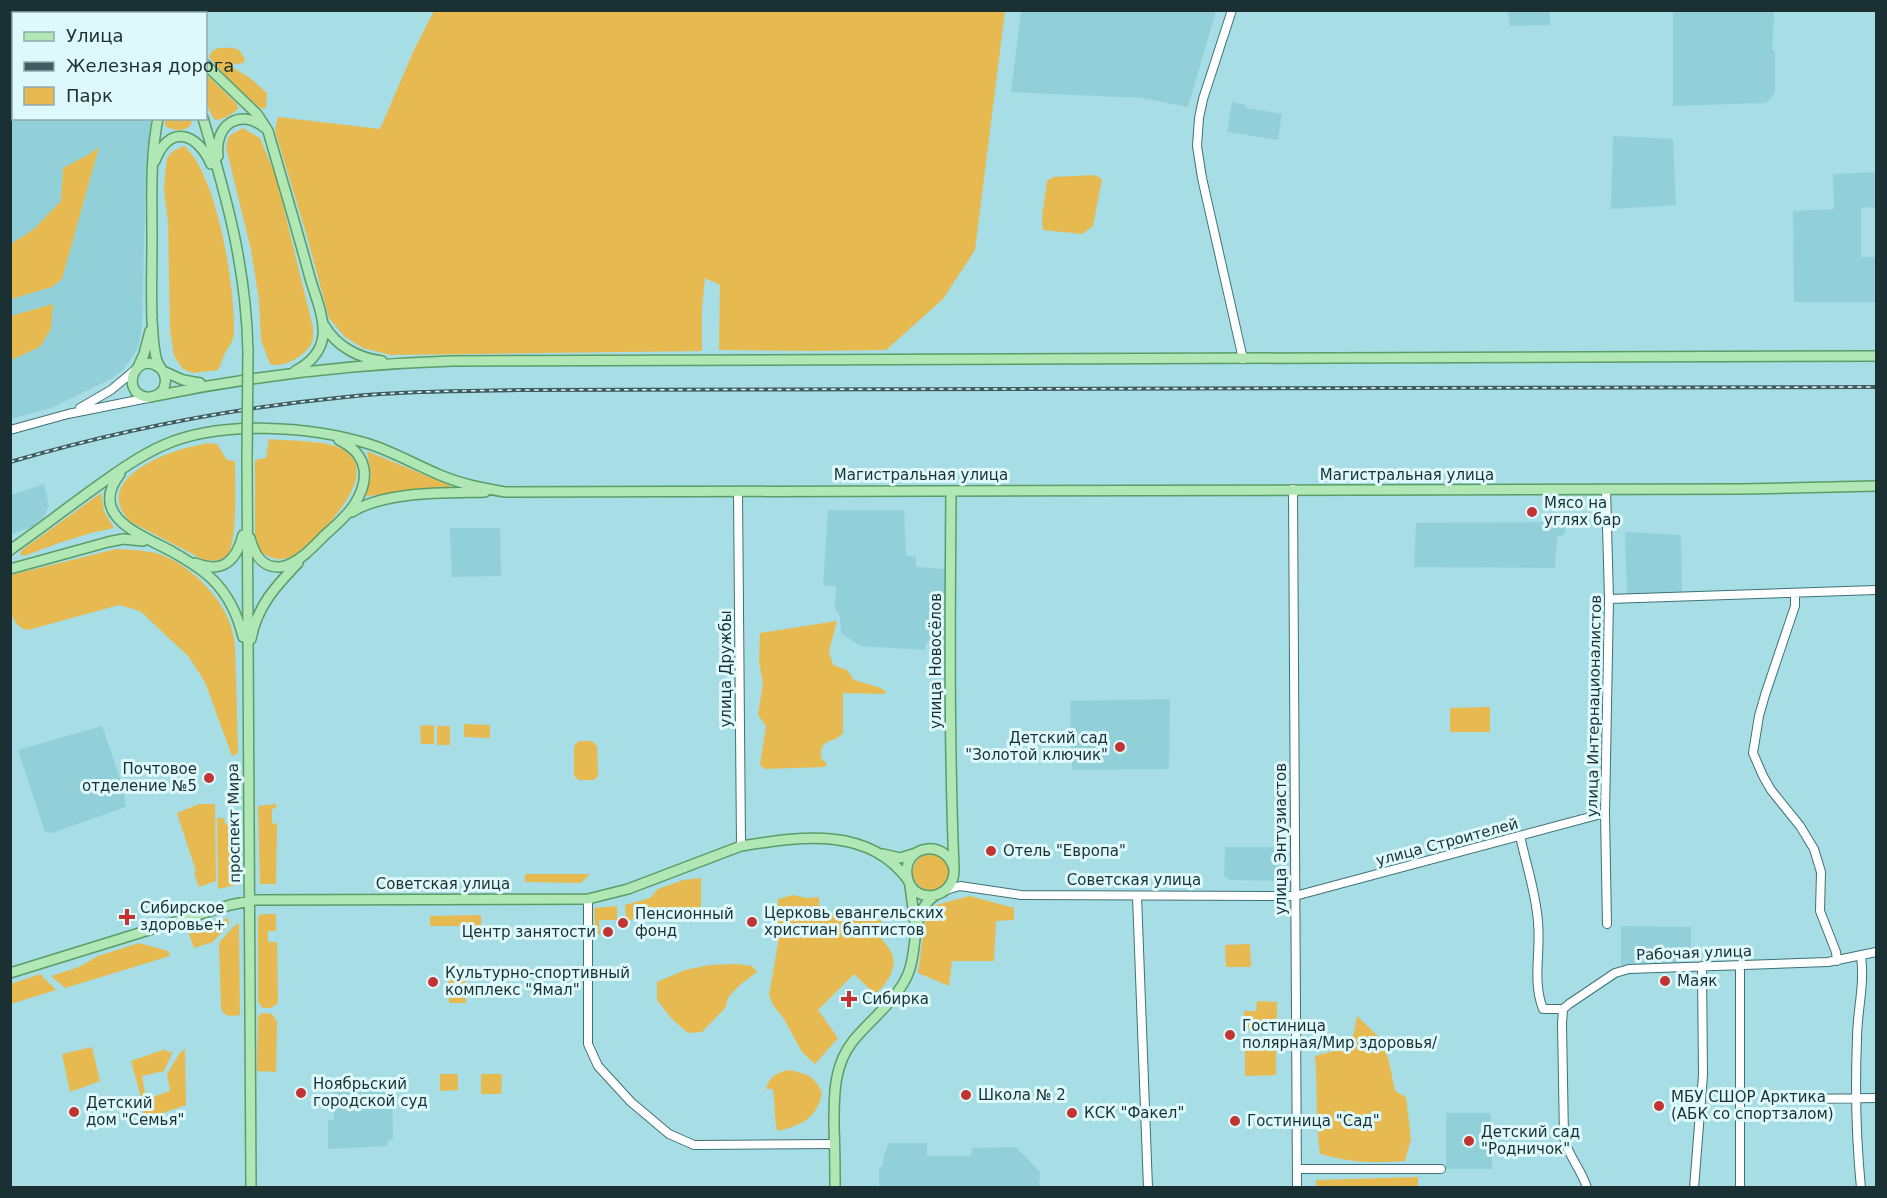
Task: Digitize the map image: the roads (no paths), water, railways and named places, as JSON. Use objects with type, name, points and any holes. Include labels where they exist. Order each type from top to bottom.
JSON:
[{"type":"main road","points":[[207,66],[257,114],[268,130],[322,321],[322,339],[315,354],[304,366],[287,374]]},
{"type":"main road","points":[[226,196],[217,152],[220,132],[231,122],[241,119],[256,122],[268,130]]},
{"type":"main road","points":[[153,396],[161,392],[166,378],[156,354],[152,317],[151,179],[159,120]]},
{"type":"main road","points":[[204,120],[226,196]]},
{"type":"main road","points":[[151,179],[161,148],[174,138],[188,137],[198,143],[207,153],[226,196]]},
{"type":"main road","name":"проспект Мира","points":[[226,196],[242,274],[248,351],[246,659],[251,1188]]},
{"type":"main road","points":[[152,317],[144,354],[132,381],[135,389],[144,396],[287,374],[399,363],[501,360],[1876,356]]},
{"type":"main road","points":[[322,321],[334,338],[354,353],[379,361],[399,363]]},
{"type":"main road","points":[[136,369],[143,364],[151,363],[191,382],[218,383]]},
{"type":"main road","name":"Магистральная улица","points":[[10,550],[127,465],[163,445],[202,434],[269,429],[328,435],[372,445],[438,474],[470,485],[505,492],[1606,489],[1876,486]]},
{"type":"main road","points":[[328,435],[354,448],[364,466],[363,482],[358,498],[342,519]]},
{"type":"main road","points":[[127,465],[111,488],[110,500],[114,515],[126,527],[184,558],[209,567],[229,562],[239,548],[246,521]]},
{"type":"main road","name":"улица Новосёлов","points":[[951,491],[954,869]]},
{"type":"main road","points":[[246,659],[254,623],[260,608],[276,586],[310,549],[342,519],[360,507],[381,500],[438,494],[505,492]]},
{"type":"main road","points":[[246,521],[256,556],[267,564],[287,565],[310,549]]},
{"type":"main road","points":[[10,569],[108,542],[133,539],[151,542]]},
{"type":"main road","points":[[184,558],[213,580],[230,602],[240,625],[246,659]]},
{"type":"main road","points":[[875,851],[900,858],[911,856],[942,843],[953,831]]},
{"type":"main road","name":"Советская улица","points":[[10,973],[250,900],[588,899],[628,889],[741,846],[835,838],[860,844],[875,851]]},
{"type":"main road","points":[[835,1188],[834,1091],[840,1064],[852,1042],[902,986],[912,963],[923,907],[930,899],[946,890],[953,880],[954,869],[947,855],[938,849],[923,850],[908,863],[916,938]]},
{"type":"main road","points":[[875,851],[895,865],[921,894],[936,895]]},
{"type":"street","points":[[1232,10],[1203,99],[1197,146],[1202,178],[1243,359]]},
{"type":"street","points":[[68,414],[98,399],[136,369]]},
{"type":"street","points":[[10,430],[68,414],[153,396]]},
{"type":"street","name":"улица Энтузиастов","points":[[1293,489],[1297,1188]]},
{"type":"street","name":"улица Интернационалистов","points":[[1606,489],[1609,599],[1605,813],[1607,924]]},
{"type":"street","name":"улица Дружбы","points":[[738,491],[741,846]]},
{"type":"street","points":[[1609,599],[1876,591]]},
{"type":"street","points":[[1795,593],[1795,606],[1759,716],[1753,753],[1771,790],[1800,826],[1814,849],[1821,872],[1820,911],[1838,961]]},
{"type":"street","name":"улица Строителей","points":[[1295,896],[1605,813]]},
{"type":"street","points":[[1520,836],[1536,901],[1539,924],[1537,984],[1539,998],[1543,1009],[1563,1009],[1564,1138],[1567,1149],[1580,1169],[1587,1188]]},
{"type":"street","points":[[954,869],[960,882],[973,887]]},
{"type":"street","name":"Советская улица","points":[[946,890],[956,886],[1017,895],[1295,896]]},
{"type":"street","points":[[1137,896],[1148,1188]]},
{"type":"street","points":[[588,899],[588,1044],[598,1066],[631,1102],[669,1134],[694,1145],[834,1144]]},
{"type":"street","name":"Рабочая улица","points":[[1563,1009],[1588,990],[1622,970],[1642,967],[1838,961],[1876,952]]},
{"type":"street","points":[[1861,956],[1863,975],[1857,1036],[1855,1099],[1861,1188]]},
{"type":"street","points":[[1740,964],[1740,1188]]},
{"type":"street","points":[[1694,1188],[1703,1075],[1702,966]]},
{"type":"street","points":[[1803,1099],[1876,1098]]},
{"type":"street","points":[[1297,1169],[1441,1169]]},
{"type":"railway","points":[[10,462],[135,430],[219,414],[303,402],[410,392],[1876,387]]},
{"type":"place","name":"Мясо на углях бар","points":[[1532,512]]},
{"type":"place","name":"Детский сад \"Золотой ключик\"","points":[[1120,747]]},
{"type":"place","name":"Почтовое отделение №5","points":[[209,778]]},
{"type":"place","name":"Отель \"Европа\"","points":[[991,851]]},
{"type":"place","name":"Сибирское здоровье+","points":[[127,917]]},
{"type":"place","name":"Церковь евангельских христиан баптистов","points":[[752,922]]},
{"type":"place","name":"Пенсионный фонд","points":[[623,923]]},
{"type":"place","name":"Центр занятости","points":[[608,932]]},
{"type":"place","name":"Маяк","points":[[1665,981]]},
{"type":"place","name":"Культурно-спортивный комплекс \"Ямал\"","points":[[433,982]]},
{"type":"place","name":"Сибирка","points":[[849,999]]},
{"type":"place","name":"Гостиница полярная/Мир здоровья/","points":[[1230,1035]]},
{"type":"place","name":"Ноябрьский городской суд","points":[[301,1093]]},
{"type":"place","name":"Школа № 2","points":[[966,1095]]},
{"type":"place","name":"МБУ СШОР Арктика (АБК со спортзалом)","points":[[1659,1106]]},
{"type":"place","name":"Детский дом \"Семья\"","points":[[74,1112]]},
{"type":"place","name":"КСК \"Факел\"","points":[[1072,1113]]},
{"type":"place","name":"Гостиница \"Сад\"","points":[[1235,1121]]},
{"type":"place","name":"Детский сад \"Родничок\"","points":[[1469,1141]]}]
